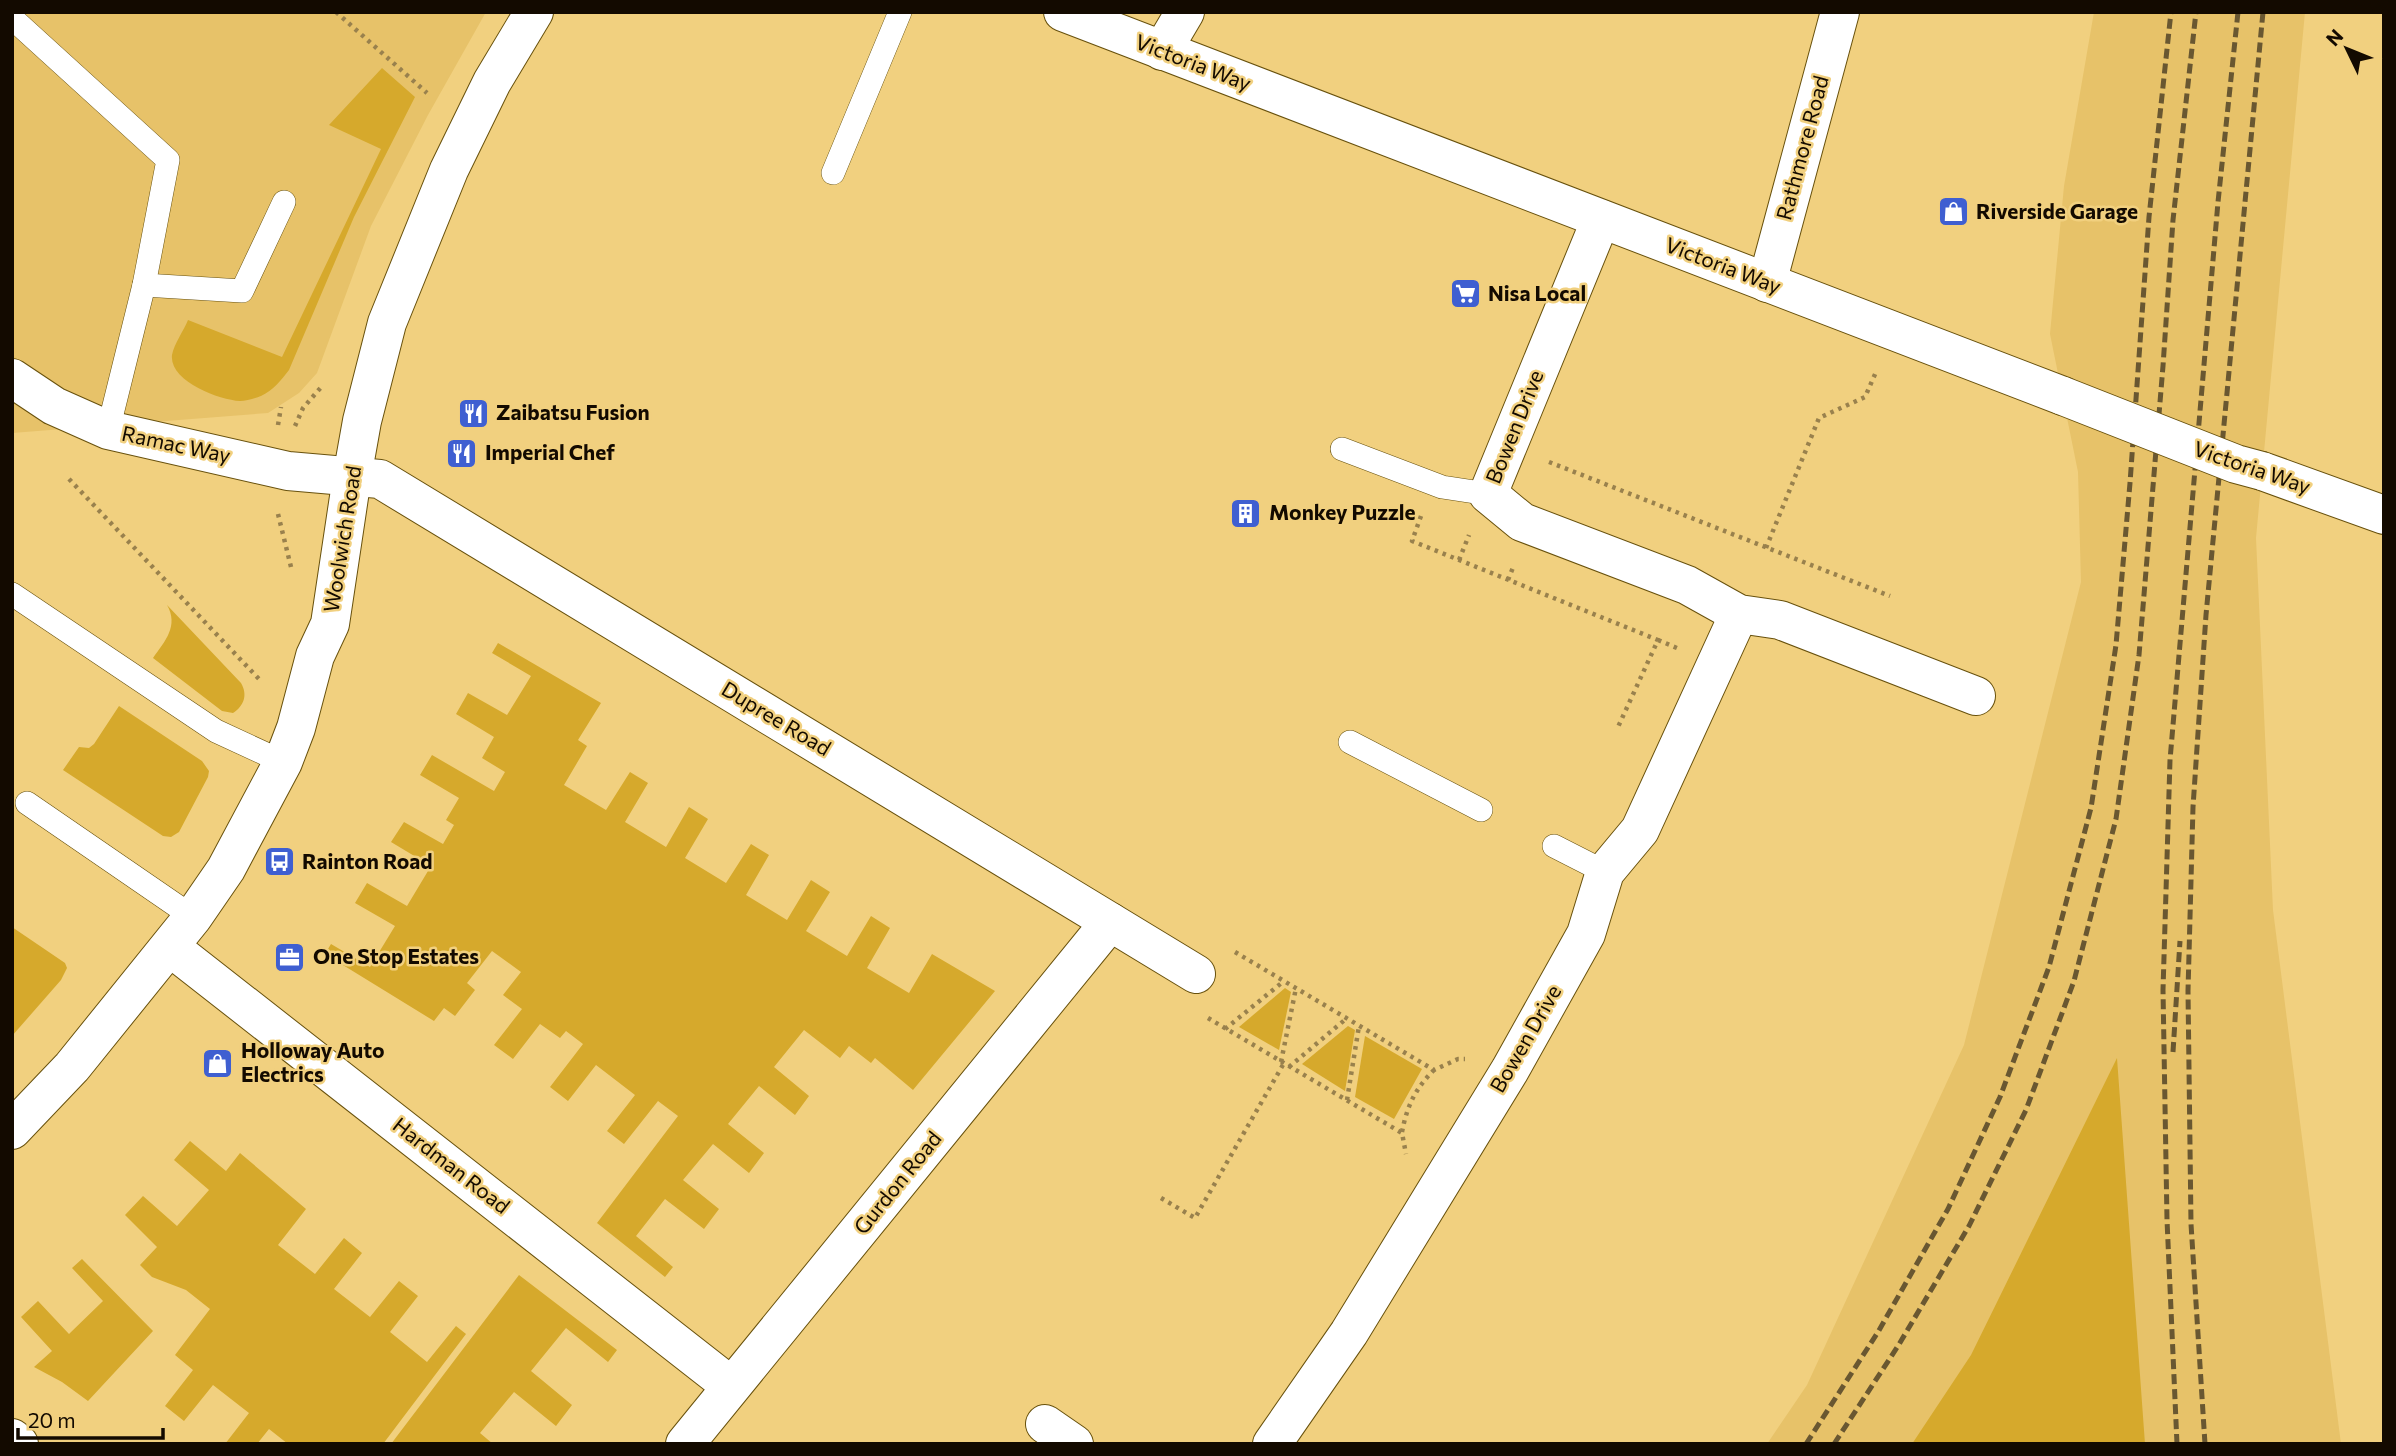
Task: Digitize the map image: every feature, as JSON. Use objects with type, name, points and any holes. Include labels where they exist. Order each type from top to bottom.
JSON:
[{"type":"street","name":"Woolwich Road","points":[[12,1130],[72,1067],[193,917],[226,869],[283,762],[296,728],[315,656],[330,624],[352,477],[381,343],[410,263],[449,170],[492,82],[534,12]]},
{"type":"street","name":"Victoria Way","points":[[1063,12],[2236,464],[2384,514]]},
{"type":"street","points":[[1162,51],[1185,12]]},
{"type":"street","name":"Rathmore Road","points":[[1767,283],[1840,12]]},
{"type":"street","name":"Bowen Drive","points":[[1601,219],[1488,494],[1522,522],[1687,585],[1739,614],[1780,620],[1976,696]]},
{"type":"street","name":"Ramac Way","points":[[12,378],[54,406],[107,430],[288,471],[352,477]]},
{"type":"street","name":"Dupree Road","points":[[352,477],[380,479],[1196,974]]},
{"type":"street","name":"Bowen Drive","points":[[1272,1444],[1349,1333],[1510,1070],[1586,934],[1605,872],[1640,831],[1739,614]]},
{"type":"street","name":"Gurdon Road","points":[[685,1444],[1110,922]]},
{"type":"street","name":"Hardman Road","points":[[170,947],[731,1386]]},
{"type":"street","points":[[12,1438],[19,1444]]},
{"type":"lane","points":[[833,173],[900,12]]},
{"type":"lane","points":[[12,19],[168,160],[144,285],[107,430]]},
{"type":"lane","points":[[144,285],[242,291],[284,202]]},
{"type":"lane","points":[[1342,449],[1442,487],[1488,494]]},
{"type":"lane","points":[[12,594],[216,732],[283,762]]},
{"type":"lane","points":[[1350,742],[1481,810]]},
{"type":"lane","points":[[27,803],[193,917]]},
{"type":"lane","points":[[1553,846],[1605,872]]},
{"type":"path","points":[[336,12],[427,93]]},
{"type":"path","points":[[1766,548],[1819,418],[1865,397],[1878,368]]},
{"type":"path","points":[[295,425],[303,408],[323,385]]},
{"type":"path","points":[[1507,446],[1890,596]]},
{"type":"path","points":[[69,480],[259,679]]},
{"type":"path","points":[[278,514],[289,553],[291,572]]},
{"type":"path","points":[[1412,541],[1658,640],[1618,727]]},
{"type":"path","points":[[1233,951],[1434,1070]]},
{"type":"path","points":[[1225,1029],[1284,981]]},
{"type":"path","points":[[1161,1198],[1195,1218],[1282,1062],[1296,988]]},
{"type":"path","points":[[1289,1067],[1347,1018]]},
{"type":"path","points":[[1208,1019],[1402,1133]]},
{"type":"path","points":[[1347,1101],[1359,1026]]},
{"type":"path","points":[[1439,1188],[1420,1177],[1406,1156],[1402,1133],[1413,1093],[1434,1070],[1458,1059],[1484,1057],[1510,1070]]},
{"type":"shaded area","points":[[12,12],[486,12],[428,115],[371,226],[317,373],[299,393],[268,413],[12,433]]},
{"type":"shaded area","points":[[2094,12],[2305,12],[2256,538],[2273,910],[2341,1444],[1767,1444],[1807,1385],[1964,1045],[2081,582],[2078,472],[2050,334],[2064,186]]},
{"type":"shaded area","points":[[382,68],[415,97],[354,217],[289,370],[270,391],[240,401],[208,393],[187,381],[178,373],[172,355],[188,320],[282,357],[381,149],[329,125]]},
{"type":"shaded area","points":[[167,605],[241,683],[244,700],[233,713],[222,711],[153,658],[171,627],[172,620]]},
{"type":"shaded area","points":[[498,643],[601,703],[578,740],[587,746],[564,785],[606,810],[630,772],[648,783],[625,822],[666,847],[689,807],[708,819],[685,858],[726,883],[751,844],[769,855],[746,895],[787,920],[811,880],[830,892],[806,931],[847,956],[871,916],[890,928],[867,968],[909,993],[932,954],[995,991],[913,1090],[875,1058],[871,1063],[849,1046],[840,1058],[804,1030],[774,1067],[809,1096],[795,1115],[759,1086],[728,1124],[764,1153],[749,1173],[713,1144],[683,1180],[719,1209],[704,1229],[665,1199],[636,1236],[673,1267],[665,1277],[597,1223],[678,1116],[658,1101],[624,1144],[607,1131],[635,1095],[596,1065],[568,1101],[550,1087],[583,1044],[566,1031],[560,1038],[540,1024],[513,1059],[494,1045],[522,1009],[503,995],[521,972],[492,951],[467,983],[475,990],[455,1016],[444,1008],[434,1021],[325,954],[331,944],[370,967],[395,926],[355,903],[367,883],[407,906],[431,866],[391,842],[404,822],[443,844],[454,825],[446,820],[459,798],[420,775],[432,755],[494,791],[505,772],[482,758],[494,737],[456,714],[468,693],[507,715],[531,676],[492,653]]},
{"type":"shaded area","points":[[119,706],[202,761],[209,771],[179,832],[171,837],[163,836],[63,770],[79,747],[89,748],[94,744]]},
{"type":"shaded area","points":[[12,927],[65,963],[67,968],[61,980],[12,1036]]},
{"type":"shaded area","points":[[1285,988],[1291,992],[1279,1050],[1239,1027]]},
{"type":"shaded area","points":[[1348,1026],[1355,1030],[1345,1091],[1302,1064]]},
{"type":"shaded area","points":[[1365,1036],[1422,1069],[1394,1119],[1355,1097]]},
{"type":"shaded area","points":[[2117,1058],[2145,1444],[1912,1444],[1971,1355]]},
{"type":"shaded area","points":[[190,1141],[226,1171],[240,1153],[306,1209],[278,1245],[315,1274],[344,1238],[362,1253],[334,1289],[370,1317],[399,1281],[418,1296],[390,1332],[427,1362],[456,1326],[466,1334],[383,1444],[288,1444],[269,1429],[257,1444],[225,1444],[249,1413],[213,1385],[184,1421],[165,1406],[193,1370],[175,1355],[210,1309],[186,1290],[152,1277],[140,1265],[157,1247],[125,1215],[143,1196],[177,1226],[209,1190],[174,1160]]},
{"type":"shaded area","points":[[82,1259],[153,1331],[88,1401],[62,1382],[34,1367],[52,1351],[21,1317],[38,1301],[69,1334],[103,1301],[72,1268]]},
{"type":"shaded area","points":[[519,1275],[617,1350],[608,1362],[566,1328],[531,1371],[572,1405],[556,1426],[514,1392],[480,1433],[493,1444],[391,1444]]},
{"type":"railway","points":[[1806,1444],[1878,1332],[1948,1209],[2000,1097],[2049,967],[2091,808],[2116,645],[2149,217],[2171,12]]},
{"type":"railway","points":[[1834,1444],[1898,1346],[1969,1226],[2026,1110],[2074,981],[2116,819],[2139,655],[2173,220],[2196,12]]},
{"type":"railway","points":[[2177,1444],[2167,1220],[2163,990],[2170,760],[2218,202],[2238,12]]},
{"type":"railway","points":[[2205,1444],[2191,1224],[2188,991],[2193,807],[2206,615],[2263,12]]},
{"type":"railway","points":[[2173,1052],[2180,941]]},
{"type":"place","name":"Riverside Garage","points":[[1953,212]]},
{"type":"place","name":"Nisa Local","points":[[1465,294]]},
{"type":"place","name":"Zaibatsu Fusion","points":[[473,413]]},
{"type":"place","name":"Imperial Chef","points":[[462,453]]},
{"type":"place","name":"Monkey Puzzle","points":[[1246,513]]},
{"type":"place","name":"Rainton Road","points":[[279,862]]},
{"type":"place","name":"One Stop Estates","points":[[290,957]]},
{"type":"place","name":"Holloway Auto Electrics","points":[[218,1063]]}]
